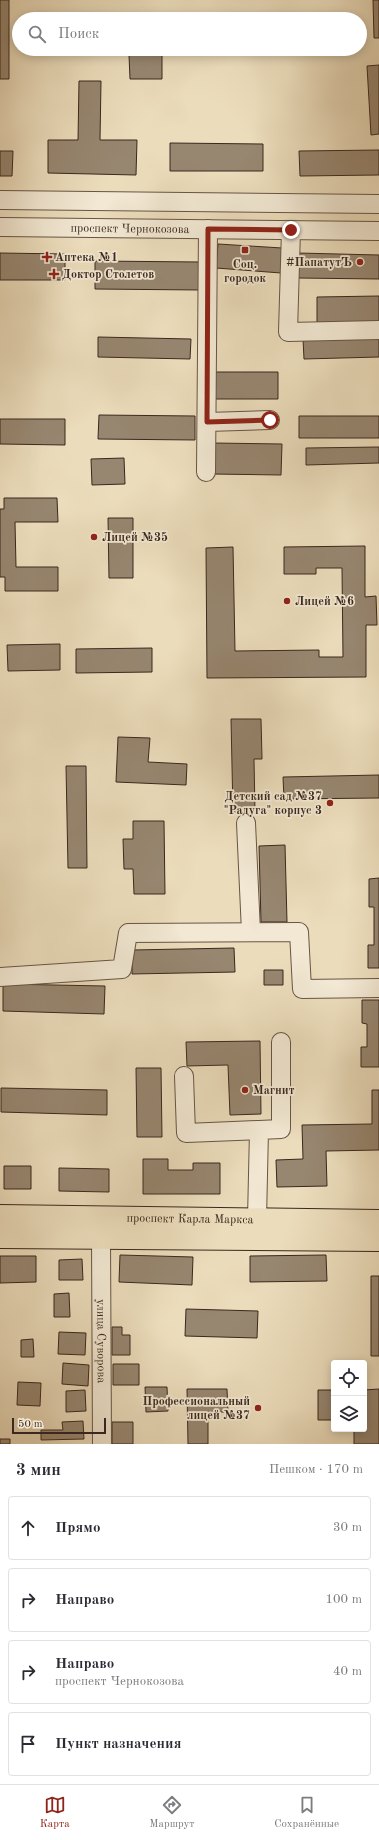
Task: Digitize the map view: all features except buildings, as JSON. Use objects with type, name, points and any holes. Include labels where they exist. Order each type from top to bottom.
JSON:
[{"type":"main road","name":"проспект Карла Маркса","points":[[0,1216],[379,1221]]},
{"type":"main road","name":"проспект Карла Маркса","points":[[0,1237],[379,1240]]},
{"type":"street","points":[[0,200],[379,204]]},
{"type":"street","name":"проспект Чернокозова","points":[[0,227],[379,231]]},
{"type":"street","points":[[206,472],[208,229]]},
{"type":"street","points":[[291,230],[288,332],[379,330]]},
{"type":"street","points":[[207,422],[270,420]]},
{"type":"street","points":[[246,822],[251,932]]},
{"type":"street","points":[[0,977],[122,969],[128,933],[299,932],[302,988],[379,988]]},
{"type":"street","points":[[184,1076],[186,1133],[281,1129],[281,1042]]},
{"type":"street","points":[[257,1220],[259,1130]]},
{"type":"street","name":"улица Суворова","points":[[101,1238],[102,1444]]},
{"type":"place","name":"Соц. городок","points":[[245,250]]},
{"type":"place","name":"Аптека №1","points":[[47,257]]},
{"type":"place","name":"#ПапатутЪ","points":[[360,262]]},
{"type":"place","name":"Доктор Столетов","points":[[54,274]]},
{"type":"place","name":"Лицей №35","points":[[94,537]]},
{"type":"place","name":"Лицей №6","points":[[287,601]]},
{"type":"place","name":"Детский сад №37 \"Радуга\" корпус 3","points":[[330,803]]},
{"type":"place","name":"Магнит","points":[[245,1090]]},
{"type":"place","name":"Профессиональный лицей №37","points":[[258,1408]]},
{"type":"route","points":[[270,420],[207,422],[208,229],[291,230]]}]
